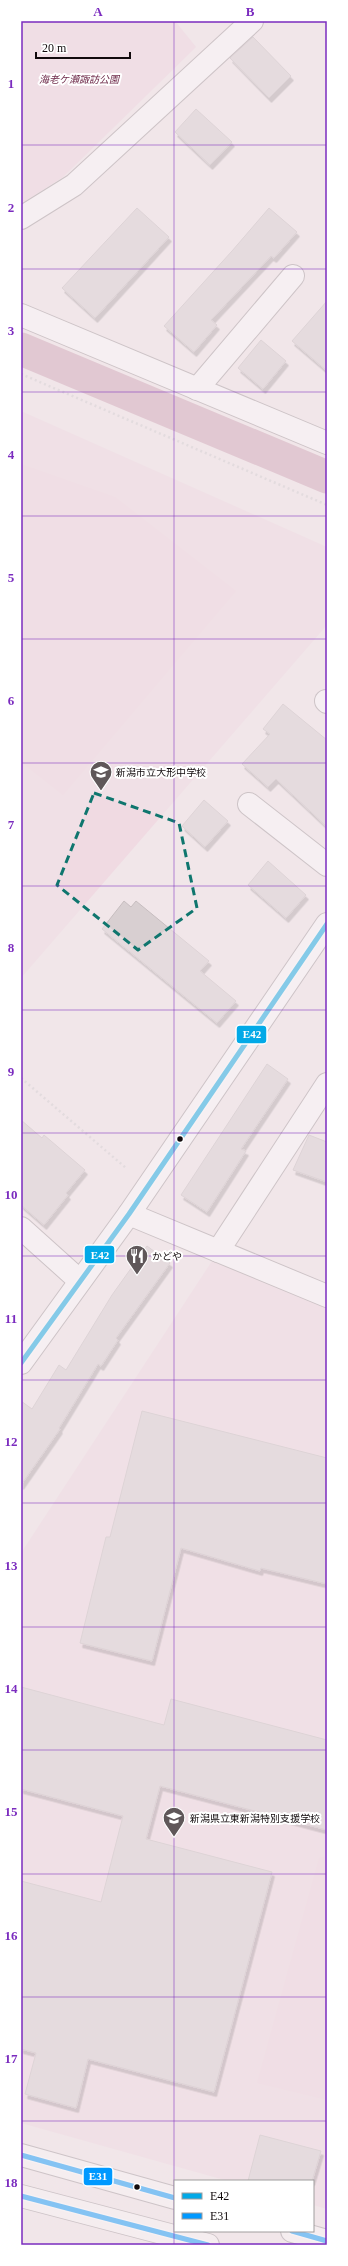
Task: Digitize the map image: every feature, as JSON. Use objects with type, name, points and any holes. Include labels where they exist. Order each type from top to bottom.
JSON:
[{"type":"street","points":[[21,218],[74,185],[252,21]]},
{"type":"street","points":[[197,389],[293,276]]},
{"type":"street","points":[[21,315],[327,443]]},
{"type":"street","points":[[249,804],[327,865]]},
{"type":"street","points":[[21,1363],[129,1214],[327,924]]},
{"type":"street","points":[[218,1251],[327,1084]]},
{"type":"street","points":[[129,1214],[327,1296]]},
{"type":"street","points":[[21,1228],[80,1281]]},
{"type":"street","points":[[21,2155],[174,2198]]},
{"type":"street","points":[[21,2196],[208,2245]]},
{"type":"street","points":[[296,2232],[327,2241]]},
{"type":"path","points":[[21,374],[327,505]]},
{"type":"path","points":[[21,1078],[148,1186]]},
{"type":"highlighted area","points":[[94,793],[179,823],[197,908],[138,950],[57,885]]},
{"type":"shaded area","name":"新潟市立大形中学校","points":[[21,411],[327,547],[327,625],[21,978]]},
{"type":"shaded area","name":"新潟県立東新潟特別支援学校","points":[[212,1261],[327,1307],[327,2209],[314,2205],[314,2180],[224,2180],[21,2123],[21,1553]]},
{"type":"green space","name":"海老ケ瀬諏訪公園","points":[[21,21],[175,21],[196,47],[63,177],[24,202],[21,198]]},
{"type":"green space","points":[[21,464],[115,497],[236,591],[63,795],[21,762]]},
{"type":"green space","points":[[327,1856],[327,2100],[257,2083],[319,1858]]},
{"type":"building","points":[[253,37],[291,76],[269,98],[230,58]]},
{"type":"building","points":[[196,109],[232,142],[210,165],[175,132]]},
{"type":"building","points":[[137,208],[169,237],[95,318],[62,288]]},
{"type":"building","points":[[269,208],[297,232],[274,258],[271,256],[211,320],[217,325],[194,352],[164,326]]},
{"type":"building","points":[[327,301],[327,371],[292,341]]},
{"type":"building","points":[[261,340],[286,361],[263,389],[238,368]]},
{"type":"building","points":[[283,704],[327,740],[327,827],[276,779],[268,787],[242,764],[270,734],[263,729]]},
{"type":"building","points":[[204,800],[228,821],[205,847],[182,826]]},
{"type":"building","points":[[268,861],[306,895],[286,918],[248,885]]},
{"type":"building","points":[[124,901],[131,907],[136,901],[209,961],[200,971],[236,1001],[217,1023],[102,929]]},
{"type":"building","points":[[267,1064],[288,1079],[241,1149],[246,1151],[207,1212],[181,1195]]},
{"type":"building","points":[[21,1120],[42,1138],[44,1135],[85,1170],[66,1193],[68,1195],[44,1225],[21,1205]]},
{"type":"building","points":[[309,1135],[327,1142],[327,1182],[293,1170]]},
{"type":"building","points":[[147,1246],[170,1263],[116,1338],[118,1340],[101,1366],[98,1364],[59,1428],[60,1429],[21,1485],[21,1401],[32,1409],[59,1365],[66,1370],[112,1295]]},
{"type":"building","points":[[142,1411],[327,1458],[327,1584],[261,1568],[260,1571],[181,1548],[152,1661],[80,1643],[106,1537],[110,1537]]},
{"type":"building","points":[[21,1687],[164,1725],[171,1699],[327,1740],[327,1830],[160,1786],[146,1839],[272,1872],[214,2092],[88,2059],[76,2108],[25,2094],[36,2053],[21,2049],[21,1881],[101,1902],[123,1816],[21,1789]]},
{"type":"building","points":[[260,2135],[321,2151],[312,2180],[248,2180]]},
{"type":"waterway","points":[[21,349],[327,477]]},
{"type":"transit line","name":"E42","points":[[21,1363],[129,1214],[327,924]]},
{"type":"transit line","name":"E31","points":[[21,2155],[174,2198]]},
{"type":"transit line","name":"E31","points":[[21,2196],[208,2245]]},
{"type":"transit line","name":"E31","points":[[296,2232],[327,2241]]},
{"type":"place","name":"新潟市立大形中学校","points":[[101,792]]},
{"type":"place","name":"かどや","points":[[137,1276]]},
{"type":"place","name":"新潟県立東新潟特別支援学校","points":[[174,1838]]}]
